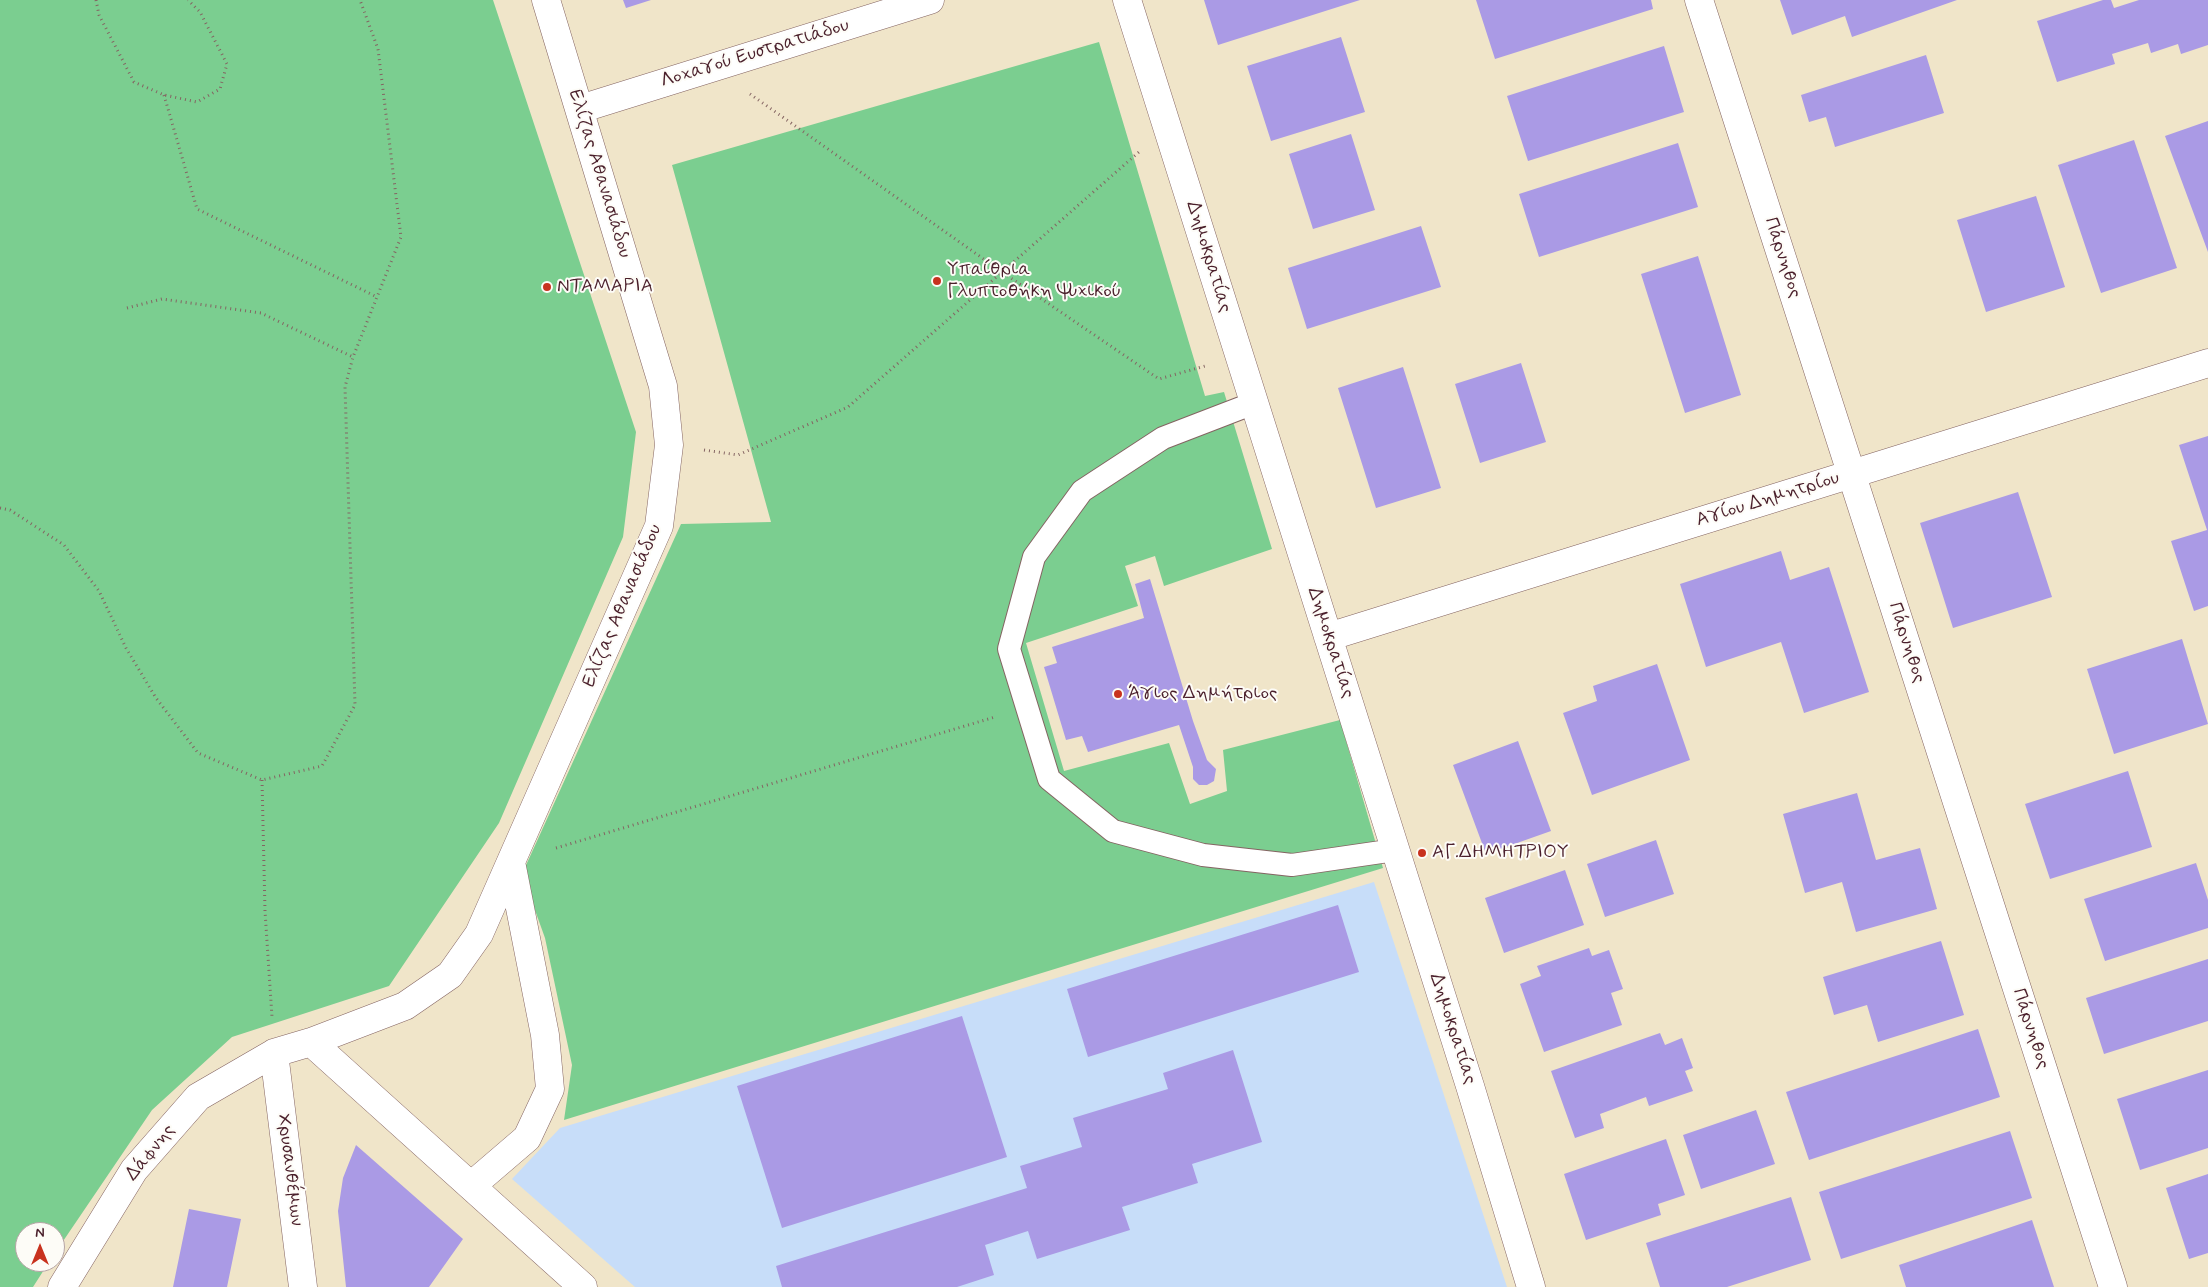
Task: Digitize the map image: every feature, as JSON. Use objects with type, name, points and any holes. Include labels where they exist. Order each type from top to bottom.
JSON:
[{"type":"street","name":"Ελίζας Αθανασιάδου","points":[[274,1053],[311,1042],[404,1006],[450,975],[479,934],[659,526],[669,445],[663,386],[546,0]]},
{"type":"street","name":"Λοχαγού Ευστρατιάδου","points":[[580,109],[930,0]]},
{"type":"street","name":"Δημοκρατίας","points":[[1127,0],[1531,1287]]},
{"type":"street","name":"Πάρνηθος","points":[[1700,0],[2113,1287]]},
{"type":"street","name":"Αγίου Δημητρίου","points":[[1328,637],[2208,363]]},
{"type":"street","points":[[471,1186],[527,1138],[550,1089],[545,1036],[511,862]]},
{"type":"street","points":[[311,1042],[583,1287]]},
{"type":"street","name":"Δάφνης","points":[[62,1287],[134,1170],[198,1098],[274,1053]]},
{"type":"street","name":"Χρυσανθέμων","points":[[274,1053],[304,1287]]},
{"type":"lane","points":[[1254,402],[1163,438],[1082,491],[1034,557],[1009,648],[1049,779],[1113,831],[1203,856],[1292,865],[1395,850]]},
{"type":"path","points":[[96,0],[100,15],[134,82],[164,94],[197,102],[220,89],[227,64],[200,12],[188,0]]},
{"type":"path","points":[[0,508],[10,510],[64,545],[99,591],[126,648],[156,698],[198,753],[262,780],[322,766],[355,704],[345,387],[353,357],[401,237],[378,49],[360,0]]},
{"type":"path","points":[[713,68],[1002,272],[1159,379],[1239,357]]},
{"type":"path","points":[[164,94],[197,209],[377,297]]},
{"type":"path","points":[[738,455],[848,407],[1168,127]]},
{"type":"path","points":[[127,308],[162,299],[261,313],[353,357]]},
{"type":"path","points":[[511,862],[961,728]]},
{"type":"path","points":[[262,780],[265,911],[274,1053]]},
{"type":"shaded area","points":[[1374,882],[1507,1287],[635,1287],[512,1179],[560,1128]]},
{"type":"green space","points":[[0,0],[493,0],[636,432],[623,537],[499,823],[389,986],[232,1037],[152,1110],[65,1238],[65,1222],[15,1222],[15,1272],[43,1272],[33,1287],[0,1287]]},
{"type":"green space","points":[[1099,42],[1205,396],[1224,392],[1272,549],[1164,586],[1155,556],[1125,566],[1138,606],[1026,643],[1064,771],[1169,743],[1190,804],[1227,791],[1223,750],[1340,720],[1383,868],[564,1120],[572,1065],[545,938],[522,874],[681,524],[771,522],[672,165]]},
{"type":"building","points":[[623,0],[651,0],[626,8]]},
{"type":"building","points":[[1204,0],[1360,0],[1218,45]]},
{"type":"building","points":[[1476,0],[1651,0],[1653,9],[1495,59]]},
{"type":"building","points":[[1780,0],[1957,0],[1852,37],[1845,16],[1792,35]]},
{"type":"building","points":[[2103,0],[2111,0],[2114,8],[2139,0],[2208,0],[2208,45],[2181,54],[2178,44],[2151,53],[2148,43],[2112,54],[2115,64],[2057,82],[2037,21]]},
{"type":"building","points":[[1341,37],[1365,112],[1271,141],[1247,66]]},
{"type":"building","points":[[1664,46],[1684,112],[1528,161],[1507,96]]},
{"type":"building","points":[[1926,55],[1944,113],[1835,147],[1826,117],[1809,122],[1801,95]]},
{"type":"building","points":[[2208,121],[2208,252],[2165,136]]},
{"type":"building","points":[[1351,134],[1375,210],[1313,229],[1289,154]]},
{"type":"building","points":[[2134,140],[2177,268],[2101,293],[2058,165]]},
{"type":"building","points":[[1678,143],[1698,207],[1539,257],[1519,194]]},
{"type":"building","points":[[2036,196],[2065,287],[1986,312],[1957,220]]},
{"type":"building","points":[[1421,226],[1441,287],[1307,329],[1288,268]]},
{"type":"building","points":[[1698,256],[1741,395],[1685,413],[1641,274]]},
{"type":"building","points":[[1521,363],[1546,442],[1480,463],[1455,384]]},
{"type":"building","points":[[1403,367],[1441,488],[1376,508],[1338,388]]},
{"type":"building","points":[[2208,436],[2208,606],[2194,611],[2171,541],[2207,530],[2179,445]]},
{"type":"building","points":[[2018,492],[2052,597],[1953,628],[1920,523]]},
{"type":"building","points":[[1781,551],[1790,580],[1829,567],[1869,692],[1804,713],[1781,642],[1706,667],[1680,584]]},
{"type":"building","name":"Άγιος Δημήτριος","points":[[1150,579],[1193,721],[1207,760],[1216,769],[1214,781],[1207,785],[1199,785],[1193,779],[1193,767],[1179,725],[1088,752],[1082,736],[1066,740],[1044,667],[1057,663],[1052,647],[1144,618],[1135,584]]},
{"type":"building","points":[[2182,639],[2208,724],[2114,754],[2087,669]]},
{"type":"building","points":[[1657,664],[1690,760],[1592,795],[1563,713],[1597,701],[1593,686]]},
{"type":"building","points":[[1518,741],[1551,831],[1486,854],[1453,765]]},
{"type":"building","points":[[2128,771],[2152,847],[2050,879],[2025,804]]},
{"type":"building","points":[[1857,793],[1876,860],[1920,848],[1937,909],[1856,932],[1842,882],[1805,893],[1783,814]]},
{"type":"building","points":[[1656,840],[1674,894],[1605,917],[1587,864]]},
{"type":"building","points":[[2196,863],[2208,900],[2208,928],[2105,961],[2084,899]]},
{"type":"building","points":[[1565,870],[1584,925],[1504,953],[1485,898]]},
{"type":"building","points":[[1338,905],[1359,972],[1088,1057],[1067,989]]},
{"type":"building","points":[[1941,941],[1964,1015],[1878,1042],[1867,1005],[1834,1015],[1823,977]]},
{"type":"building","points":[[1589,948],[1592,956],[1609,950],[1623,989],[1611,993],[1622,1025],[1544,1052],[1520,984],[1541,976],[1537,966]]},
{"type":"building","points":[[2208,959],[2208,1021],[2104,1054],[2086,998]]},
{"type":"building","points":[[962,1016],[1007,1157],[782,1228],[737,1086]]},
{"type":"building","points":[[1978,1029],[2000,1097],[1809,1160],[1786,1092]]},
{"type":"building","points":[[1660,1033],[1665,1045],[1682,1038],[1693,1068],[1685,1071],[1693,1091],[1649,1106],[1646,1097],[1600,1114],[1604,1128],[1575,1138],[1551,1071]]},
{"type":"building","points":[[1233,1050],[1262,1142],[1192,1164],[1198,1183],[1122,1207],[1130,1230],[1037,1259],[1028,1231],[985,1245],[994,1275],[957,1287],[782,1287],[776,1266],[1027,1188],[1020,1166],[1082,1147],[1073,1118],[1168,1089],[1163,1073]]},
{"type":"building","points":[[2208,1070],[2208,1148],[2140,1170],[2117,1099]]},
{"type":"building","points":[[1756,1110],[1775,1164],[1701,1189],[1683,1135]]},
{"type":"building","points":[[2010,1131],[2032,1198],[1841,1259],[1819,1192]]},
{"type":"building","points":[[1666,1139],[1685,1195],[1658,1204],[1661,1215],[1586,1240],[1564,1174]]},
{"type":"building","points":[[356,1145],[463,1239],[429,1287],[346,1287],[338,1211],[343,1178]]},
{"type":"building","points":[[2208,1174],[2208,1253],[2189,1259],[2166,1188]]},
{"type":"building","points":[[1791,1197],[1811,1260],[1727,1287],[1660,1287],[1646,1243]]},
{"type":"building","points":[[189,1209],[241,1219],[227,1287],[173,1287]]},
{"type":"building","points":[[2032,1220],[2054,1287],[1906,1287],[1899,1265]]},
{"type":"place","name":"Υπαίθρια Γλυπτοθήκη Ψυχικού","points":[[937,281]]},
{"type":"place","name":"ΝΤΑΜΑΡΙΑ","points":[[547,287]]},
{"type":"place","name":"Άγιος Δημήτριος","points":[[1118,694]]},
{"type":"place","name":"ΑΓ.ΔΗΜΗΤΡΙΟΥ","points":[[1422,853]]}]
